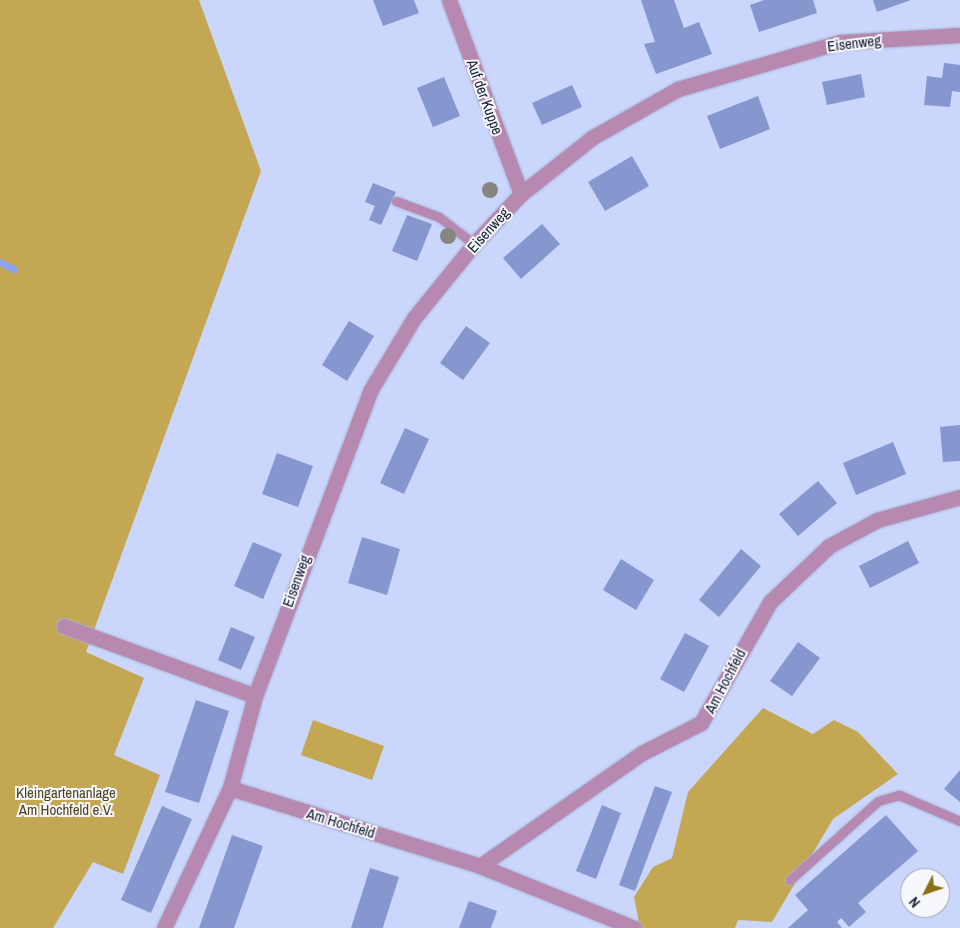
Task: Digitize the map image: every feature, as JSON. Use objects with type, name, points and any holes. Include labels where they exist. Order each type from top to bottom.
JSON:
[{"type":"street","name":"Auf der Kuppe","points":[[449,0],[521,194]]},
{"type":"street","name":"Eisenweg","points":[[164,928],[230,788],[255,696],[370,391],[414,318],[474,244],[521,194],[593,138],[678,90],[840,42],[960,35]]},
{"type":"street","name":"Am Hochfeld","points":[[480,866],[642,753],[701,723],[770,602],[829,546],[877,520],[960,497]]},
{"type":"street","points":[[64,626],[255,696]]},
{"type":"street","name":"Am Hochfeld","points":[[230,788],[480,866],[634,928]]},
{"type":"lane","points":[[396,201],[439,217],[474,244]]},
{"type":"lane","points":[[790,880],[878,801],[898,795],[960,820]]},
{"type":"green space","name":"Kleingartenanlage Am Hochfeld e.V.","points":[[0,0],[199,0],[261,171],[86,652],[144,678],[114,755],[160,775],[123,874],[93,862],[53,928],[0,928]]},
{"type":"green space","points":[[763,708],[813,734],[834,720],[858,732],[898,774],[833,819],[772,922],[738,920],[735,928],[640,928],[634,897],[653,867],[672,858],[688,792]]},
{"type":"green space","points":[[313,720],[384,746],[372,780],[301,755]]},
{"type":"building","points":[[373,0],[414,0],[419,13],[383,26]]},
{"type":"building","points":[[641,0],[674,0],[684,28],[699,22],[712,54],[656,74],[644,44],[655,42]]},
{"type":"building","points":[[764,0],[813,0],[817,13],[759,32],[750,5]]},
{"type":"building","points":[[873,0],[911,0],[877,12]]},
{"type":"building","points":[[944,63],[960,65],[960,92],[952,91],[950,107],[924,105],[927,76],[942,78]]},
{"type":"building","points":[[861,74],[865,97],[827,105],[822,82]]},
{"type":"building","points":[[444,77],[460,116],[433,127],[417,88]]},
{"type":"building","points":[[572,85],[582,107],[542,125],[532,103]]},
{"type":"building","points":[[758,96],[770,129],[720,149],[707,116]]},
{"type":"building","points":[[632,156],[649,186],[605,211],[588,182]]},
{"type":"building","points":[[373,183],[396,192],[381,225],[369,220],[375,206],[365,202]]},
{"type":"building","points":[[407,215],[432,224],[417,261],[392,251]]},
{"type":"building","points":[[542,224],[560,244],[521,279],[503,258]]},
{"type":"building","points":[[349,321],[374,336],[347,381],[322,365]]},
{"type":"building","points":[[466,326],[490,343],[463,380],[440,363]]},
{"type":"building","points":[[960,425],[960,461],[943,462],[940,427]]},
{"type":"building","points":[[405,428],[429,439],[404,494],[380,483]]},
{"type":"building","points":[[893,442],[906,474],[856,495],[843,463]]},
{"type":"building","points":[[277,453],[313,466],[298,507],[262,494]]},
{"type":"building","points":[[818,481],[837,503],[798,536],[779,514]]},
{"type":"building","points":[[362,537],[400,549],[387,595],[348,583]]},
{"type":"building","points":[[908,541],[919,563],[870,588],[859,566]]},
{"type":"building","points":[[253,542],[282,554],[263,599],[234,586]]},
{"type":"building","points":[[741,549],[761,566],[719,617],[699,600]]},
{"type":"building","points":[[621,559],[654,580],[636,610],[603,590]]},
{"type":"building","points":[[231,627],[255,637],[241,670],[218,660]]},
{"type":"building","points":[[685,633],[709,646],[684,692],[660,679]]},
{"type":"building","points":[[798,642],[820,658],[792,696],[770,681]]},
{"type":"building","points":[[196,700],[229,711],[199,803],[165,792]]},
{"type":"building","points":[[960,770],[960,802],[944,789]]},
{"type":"building","points":[[655,786],[672,792],[635,891],[619,885]]},
{"type":"building","points":[[602,805],[621,813],[596,879],[576,871]]},
{"type":"building","points":[[162,806],[192,819],[151,913],[121,900]]},
{"type":"building","points":[[886,815],[918,851],[858,903],[866,912],[849,927],[841,918],[837,922],[842,928],[788,928],[808,910],[795,895]]},
{"type":"building","points":[[232,835],[263,846],[234,928],[199,928]]},
{"type":"building","points":[[370,868],[399,877],[383,928],[351,928]]},
{"type":"building","points":[[469,901],[497,911],[491,928],[459,928]]},
{"type":"waterway","points":[[0,262],[14,269]]}]
